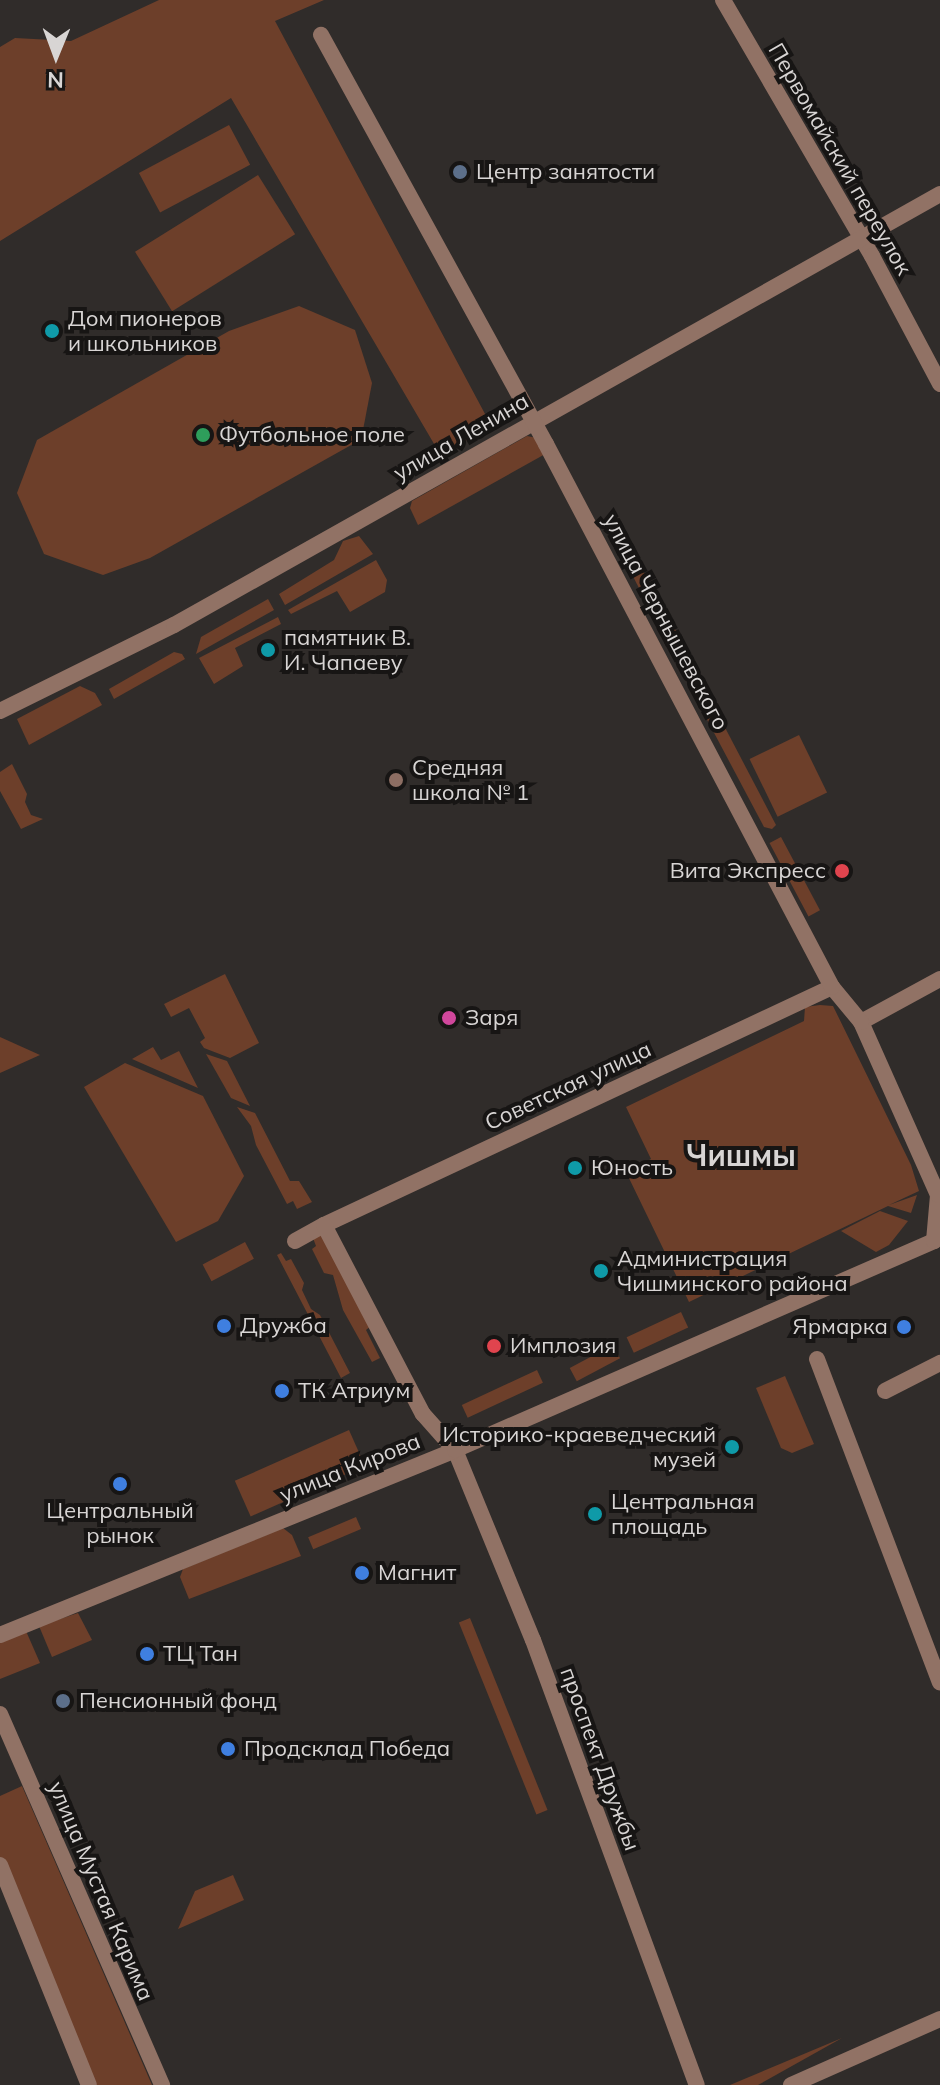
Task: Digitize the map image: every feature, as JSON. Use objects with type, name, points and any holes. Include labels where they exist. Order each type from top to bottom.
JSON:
[{"type":"street","name":"Первомайский переулок","points":[[723,0],[861,238],[940,384]]},
{"type":"street","name":"улица Чернышевского","points":[[321,35],[533,421],[832,987],[861,1022],[938,1195],[934,1241]]},
{"type":"street","name":"улица Ленина","points":[[0,711],[174,625],[940,194]]},
{"type":"street","points":[[861,1022],[940,979]]},
{"type":"street","name":"Советская улица","points":[[295,1241],[832,987]]},
{"type":"street","name":"проспект Дружбы","points":[[324,1225],[423,1414],[455,1450],[533,1640],[697,2085]]},
{"type":"street","name":"улица Кирова","points":[[0,1635],[455,1450],[934,1241]]},
{"type":"street","points":[[817,1359],[940,1682]]},
{"type":"street","points":[[885,1391],[940,1363]]},
{"type":"street","name":"улица Мустая Карима","points":[[0,1714],[162,2085]]},
{"type":"street","points":[[0,1865],[89,2085]]},
{"type":"street","points":[[791,2085],[940,2019]]},
{"type":"shaded area","points":[[159,0],[324,0],[275,21],[492,427],[440,454],[231,98],[0,241],[0,47],[15,38],[71,41]]},
{"type":"shaded area","points":[[229,125],[250,165],[160,213],[139,173]]},
{"type":"shaded area","points":[[258,175],[295,234],[172,311],[135,252]]},
{"type":"shaded area","name":"Футбольное поле","points":[[299,306],[355,330],[372,383],[363,430],[353,444],[150,558],[103,575],[44,554],[17,493],[37,440],[229,331]]},
{"type":"shaded area","points":[[527,436],[537,438],[547,453],[418,525],[410,508],[412,501]]},
{"type":"shaded area","points":[[622,532],[682,642],[675,648],[669,647],[615,541],[615,535]]},
{"type":"shaded area","points":[[359,536],[373,554],[285,605],[279,594],[334,560],[343,541]]},
{"type":"shaded area","points":[[376,560],[387,580],[385,592],[350,612],[337,591],[291,614],[288,610]]},
{"type":"shaded area","points":[[268,599],[274,610],[196,654],[201,637]]},
{"type":"shaded area","points":[[278,617],[281,624],[235,648],[243,666],[214,684],[199,658]]},
{"type":"shaded area","points":[[174,652],[182,654],[185,659],[114,699],[109,689]]},
{"type":"shaded area","points":[[686,653],[776,825],[772,829],[764,827],[677,663]]},
{"type":"shaded area","points":[[80,686],[95,693],[102,705],[29,745],[17,719]]},
{"type":"shaded area","points":[[799,735],[827,793],[778,817],[750,759]]},
{"type":"shaded area","points":[[12,764],[27,794],[25,802],[31,815],[43,819],[21,829],[0,791],[0,772]]},
{"type":"shaded area","points":[[781,837],[820,910],[808,916],[770,843]]},
{"type":"shaded area","points":[[225,974],[259,1043],[230,1058],[204,1048],[200,1042],[205,1038],[189,1008],[171,1017],[164,1004]]},
{"type":"shaded area","points":[[833,1006],[911,1165],[919,1191],[889,1205],[917,1195],[911,1213],[888,1206],[689,1302],[626,1172],[651,1159],[626,1107],[804,1021],[805,1007]]},
{"type":"shaded area","points":[[0,1037],[40,1055],[0,1073]]},
{"type":"shaded area","points":[[153,1047],[161,1060],[179,1051],[198,1088],[132,1059]]},
{"type":"shaded area","points":[[206,1054],[227,1061],[250,1106],[231,1098]]},
{"type":"shaded area","points":[[125,1063],[203,1096],[244,1176],[218,1221],[176,1242],[84,1087]]},
{"type":"shaded area","points":[[237,1107],[255,1113],[290,1181],[299,1181],[312,1202],[297,1209],[293,1201],[287,1204],[256,1145],[251,1126]]},
{"type":"shaded area","points":[[880,1211],[908,1221],[889,1245],[876,1252],[841,1231]]},
{"type":"shaded area","points":[[327,1232],[371,1326],[366,1330],[380,1358],[372,1362],[343,1310],[333,1275],[324,1273],[312,1249],[316,1246],[313,1238]]},
{"type":"shaded area","points":[[245,1242],[254,1259],[212,1281],[203,1265]]},
{"type":"shaded area","points":[[281,1253],[286,1261],[291,1259],[304,1283],[302,1290],[311,1309],[320,1315],[350,1373],[341,1378],[277,1255]]},
{"type":"shaded area","points":[[681,1312],[688,1327],[634,1353],[627,1337]]},
{"type":"shaded area","points":[[613,1345],[620,1358],[577,1381],[570,1368]]},
{"type":"shaded area","points":[[537,1370],[543,1383],[468,1418],[462,1405]]},
{"type":"shaded area","points":[[785,1376],[814,1444],[792,1453],[781,1448],[756,1388]]},
{"type":"shaded area","points":[[349,1430],[365,1466],[251,1516],[235,1481]]},
{"type":"shaded area","points":[[356,1517],[361,1529],[313,1549],[308,1537]]},
{"type":"shaded area","points":[[283,1528],[292,1535],[301,1556],[189,1599],[180,1577],[183,1569]]},
{"type":"shaded area","points":[[78,1613],[92,1640],[52,1657],[39,1626]]},
{"type":"shaded area","points":[[470,1618],[548,1810],[536,1814],[459,1622]]},
{"type":"shaded area","points":[[26,1631],[40,1663],[0,1679],[0,1643]]},
{"type":"shaded area","points":[[22,1786],[152,2085],[94,2085],[0,1858],[0,1796]]},
{"type":"shaded area","points":[[233,1875],[244,1900],[178,1929],[195,1891]]},
{"type":"shaded area","points":[[842,2038],[758,2085],[730,2085]]},
{"type":"place","name":"Центр занятости","points":[[460,172]]},
{"type":"place","name":"Дом пионеров и школьников","points":[[52,331]]},
{"type":"place","name":"Футбольное поле","points":[[203,435]]},
{"type":"place","name":"памятник В. И. Чапаеву","points":[[268,650]]},
{"type":"place","name":"Средняя школа № 1","points":[[396,780]]},
{"type":"place","name":"Вита Экспресс","points":[[842,871]]},
{"type":"place","name":"Заря","points":[[449,1018]]},
{"type":"place","name":"Юность","points":[[575,1168]]},
{"type":"place","name":"Администрация Чишминского района","points":[[601,1271]]},
{"type":"place","name":"Дружба","points":[[224,1326]]},
{"type":"place","name":"Ярмарка","points":[[904,1327]]},
{"type":"place","name":"Имплозия","points":[[494,1346]]},
{"type":"place","name":"ТК Атриум","points":[[282,1391]]},
{"type":"place","name":"Историко-краеведческий музей","points":[[732,1447]]},
{"type":"place","name":"Центральный рынок","points":[[120,1484]]},
{"type":"place","name":"Центральная площадь","points":[[595,1514]]},
{"type":"place","name":"Магнит","points":[[362,1573]]},
{"type":"place","name":"ТЦ Тан","points":[[147,1654]]},
{"type":"place","name":"Пенсионный фонд","points":[[63,1701]]},
{"type":"place","name":"Продсклад Победа","points":[[228,1749]]},
{"type":"district","name":"Чишмы","points":[[741,1155]]}]
